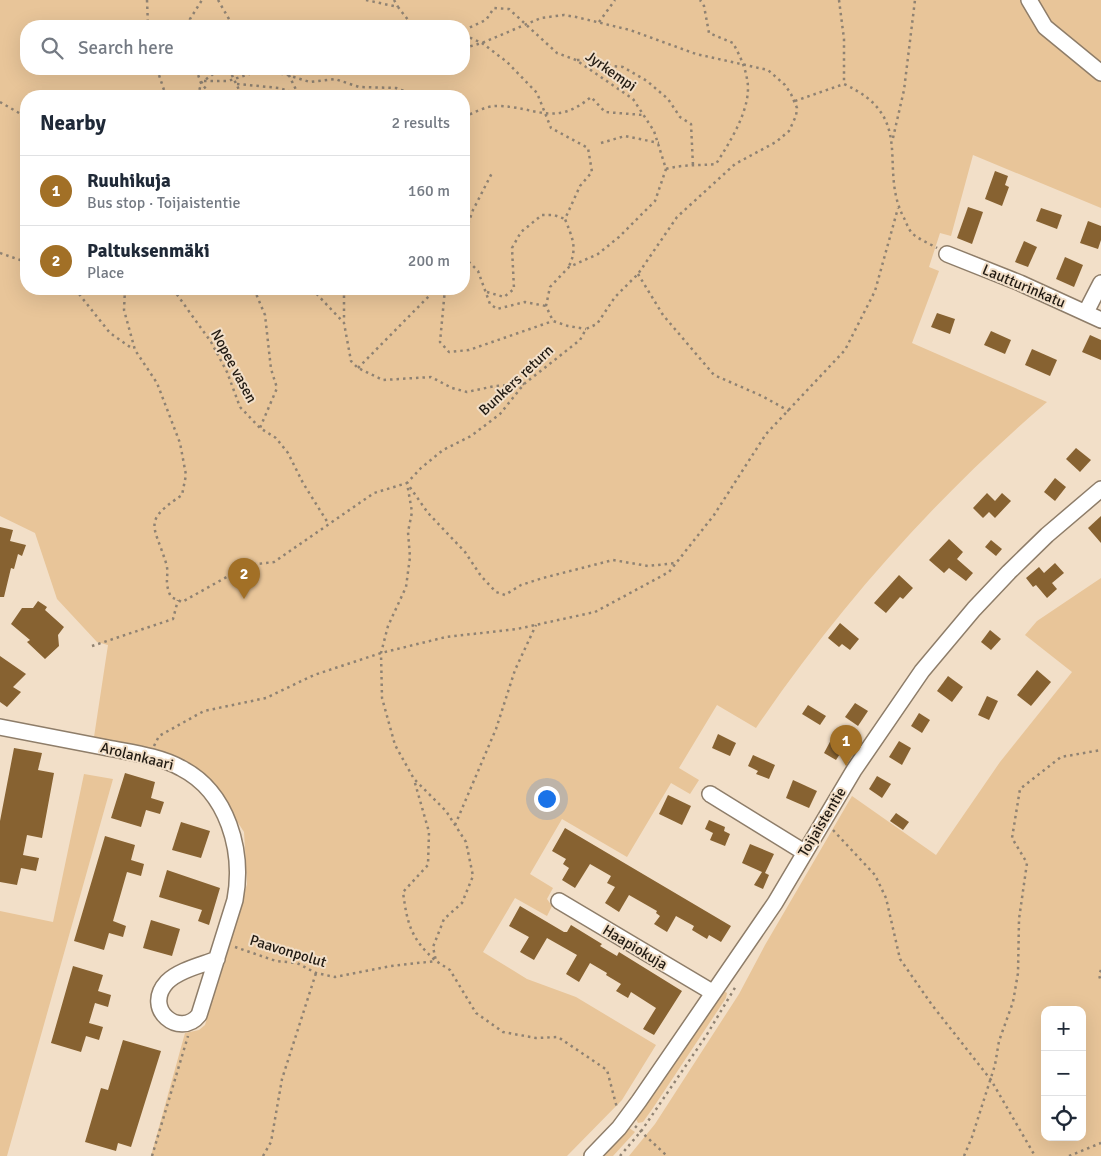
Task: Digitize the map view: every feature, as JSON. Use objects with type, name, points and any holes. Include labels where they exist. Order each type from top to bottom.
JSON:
[{"type":"street","points":[[1029,0],[1045,27],[1101,73]]},
{"type":"street","name":"Lautturinkatu","points":[[947,254],[1101,320]]},
{"type":"street","points":[[1086,312],[1101,283]]},
{"type":"street","name":"Toijaistentie","points":[[592,1156],[626,1119],[775,903],[804,852],[884,723],[940,649],[1015,566],[1058,525],[1101,489]]},
{"type":"street","name":"Arolankaari","points":[[0,727],[149,756],[181,768],[205,786],[222,811],[233,835],[238,862],[238,882],[222,942],[199,1015],[195,1021],[188,1023]]},
{"type":"street","points":[[710,794],[804,852]]},
{"type":"street","name":"Haapiokuja","points":[[559,901],[712,992]]},
{"type":"street","points":[[188,1023],[173,1021],[161,1014],[159,1000],[162,990],[168,981],[178,975],[217,959]]},
{"type":"path","points":[[147,0],[148,20]]},
{"type":"path","points":[[190,20],[202,0]]},
{"type":"path","points":[[218,0],[230,20]]},
{"type":"path","points":[[366,0],[398,8]]},
{"type":"path","points":[[394,0],[408,20]]},
{"type":"path","points":[[598,22],[615,0]]},
{"type":"path","points":[[569,267],[598,254],[619,237],[655,201],[666,169],[683,164],[693,166],[716,164],[736,133],[745,104],[748,81],[734,43],[709,33],[704,6],[700,0]]},
{"type":"path","points":[[839,0],[844,39],[844,84]]},
{"type":"path","points":[[149,756],[159,736],[204,711],[266,698],[314,675],[381,653],[446,637],[517,630],[595,612],[669,572],[714,515],[766,434],[846,350],[875,291],[898,208],[893,140],[904,90],[915,0]]},
{"type":"path","name":"Jyrkempi","points":[[470,27],[486,20],[494,8],[509,9],[557,53],[576,60],[632,99],[654,131],[666,169]]},
{"type":"path","points":[[470,46],[541,18],[564,15],[598,22],[630,30],[696,54],[758,66],[776,76],[785,84],[795,101],[844,84],[862,92],[868,98],[884,117],[893,140]]},
{"type":"path","points":[[470,38],[482,43],[507,62],[537,93],[551,128],[588,148],[592,172],[580,186],[565,219],[575,248],[575,255],[569,267],[550,287],[546,306],[554,321]]},
{"type":"path","points":[[576,60],[588,60],[597,65],[623,66],[647,81],[668,99],[680,117],[691,124],[693,166]]},
{"type":"path","points":[[159,75],[164,90]]},
{"type":"path","points":[[199,75],[208,90]]},
{"type":"path","points":[[200,90],[203,82],[212,75]]},
{"type":"path","points":[[232,75],[240,90]]},
{"type":"path","points":[[203,82],[234,79],[247,75]]},
{"type":"path","points":[[280,75],[310,82],[335,79],[359,87],[396,88],[401,90]]},
{"type":"path","points":[[288,76],[296,90]]},
{"type":"path","points":[[237,84],[285,90]]},
{"type":"path","points":[[470,115],[494,106],[555,114],[578,109],[592,97],[606,112],[643,114]]},
{"type":"path","name":"Bunkers return","points":[[407,483],[421,468],[443,450],[470,436],[500,414],[524,384],[580,340],[586,329],[597,324],[616,297],[638,274],[677,217],[735,164],[776,142],[789,131],[796,116],[795,101]]},
{"type":"path","points":[[0,102],[20,114]]},
{"type":"path","points":[[600,142],[626,136],[658,143]]},
{"type":"path","points":[[470,219],[493,171]]},
{"type":"path","points":[[898,208],[911,232],[947,254]]},
{"type":"path","points":[[487,292],[504,297],[514,289],[512,248],[521,232],[542,216],[554,215],[565,219]]},
{"type":"path","points":[[0,253],[20,260]]},
{"type":"path","points":[[470,263],[478,272],[490,304],[497,309],[525,302],[546,306]]},
{"type":"path","points":[[638,274],[663,315],[714,375],[762,396],[789,412]]},
{"type":"path","points":[[80,295],[110,333],[134,350],[157,383],[180,443],[186,475],[182,495],[164,507],[155,517],[153,531],[167,566],[166,584],[171,597],[182,602],[248,565],[274,562],[328,523],[361,503],[374,492],[407,483]]},
{"type":"path","points":[[125,295],[124,310],[134,350]]},
{"type":"path","name":"Nopee vasen","points":[[177,295],[211,342],[227,372],[240,406],[260,428],[276,438],[288,453],[303,483],[328,523]]},
{"type":"path","points":[[257,295],[265,315],[271,369],[277,388],[260,428]]},
{"type":"path","points":[[318,295],[344,323]]},
{"type":"path","points":[[344,295],[344,323],[351,361],[358,368],[383,380],[431,377],[452,388],[467,392],[495,386],[524,384]]},
{"type":"path","points":[[358,368],[430,295]]},
{"type":"path","points":[[444,295],[440,342],[449,352],[469,350],[525,333],[554,321],[586,329]]},
{"type":"path","points":[[407,483],[428,513],[465,552],[496,592],[505,595],[521,585],[612,560],[648,566],[676,564]]},
{"type":"path","points":[[407,483],[412,512],[408,532],[410,557],[406,587],[388,626],[381,653],[382,698],[395,745],[414,779],[429,832],[428,865],[404,892],[407,922],[420,947],[450,970],[476,1013],[503,1032],[536,1038],[558,1037],[607,1070],[615,1102],[626,1119]]},
{"type":"path","points":[[92,646],[172,619],[178,600]]},
{"type":"path","points":[[455,825],[496,729],[515,670],[536,625]]},
{"type":"path","points":[[964,1156],[990,1080],[999,1041],[1013,1002],[1018,973],[1019,919],[1027,863],[1012,838],[1020,789],[1060,756],[1101,750]]},
{"type":"path","points":[[414,779],[446,811],[466,842],[473,876],[462,903],[444,919],[432,947],[436,961]]},
{"type":"path","points":[[826,833],[830,827],[875,875],[886,898],[900,959],[932,1005],[990,1080],[1035,1156]]},
{"type":"path","name":"Paavonpolut","points":[[222,942],[276,961],[297,963],[316,973],[335,977],[391,966],[436,961]]},
{"type":"path","points":[[1101,970],[1098,975],[1101,982]]},
{"type":"path","points":[[262,1156],[271,1142],[282,1079],[316,973]]},
{"type":"path","points":[[620,1156],[642,1130],[706,1036],[736,985]]},
{"type":"path","points":[[152,1156],[188,1035],[188,1023]]},
{"type":"path","points":[[642,1130],[667,1156]]},
{"type":"path","points":[[1069,1156],[1101,1143]]},
{"type":"shaded area","points":[[0,0],[1101,0],[1101,208],[973,155],[951,236],[940,233],[929,267],[939,271],[912,343],[1047,402],[966,476],[891,555],[821,639],[756,728],[717,705],[679,768],[699,780],[690,794],[671,783],[627,857],[562,819],[530,874],[553,888],[547,899],[552,906],[547,916],[515,898],[483,952],[527,979],[576,997],[656,1045],[622,1100],[567,1156],[151,1156],[185,1033],[199,1030],[205,1025],[247,884],[244,832],[208,777],[176,757],[94,737],[108,645],[97,642],[57,599],[35,533],[0,516]]},
{"type":"shaded area","points":[[1101,578],[1101,1156],[629,1156],[655,1124],[739,994],[765,945],[852,796],[936,855],[1000,762],[1072,672],[1025,635],[1037,621]]},
{"type":"shaded area","points":[[84,774],[113,779],[7,1156],[0,1156],[0,911],[53,922]]},
{"type":"shaded area","points":[[722,990],[727,993],[726,998],[653,1108],[643,1122],[638,1123],[635,1117]]},
{"type":"shaded area","points":[[629,1128],[635,1132],[613,1156],[601,1156]]},
{"type":"building","points":[[995,171],[1008,176],[1005,185],[1009,187],[1002,206],[985,199]]},
{"type":"building","points":[[968,207],[983,212],[972,244],[957,238]]},
{"type":"building","points":[[1041,208],[1062,215],[1057,229],[1036,221]]},
{"type":"building","points":[[1088,221],[1101,226],[1101,240],[1098,249],[1080,243]]},
{"type":"building","points":[[1024,241],[1037,247],[1028,267],[1015,262]]},
{"type":"building","points":[[1065,257],[1083,265],[1074,287],[1056,279]]},
{"type":"building","points":[[937,313],[955,319],[950,334],[931,327]]},
{"type":"building","points":[[991,331],[1011,340],[1005,354],[984,345]]},
{"type":"building","points":[[1090,335],[1101,340],[1101,360],[1082,352]]},
{"type":"building","points":[[1032,349],[1057,360],[1050,376],[1025,365]]},
{"type":"building","points":[[1076,448],[1091,460],[1080,472],[1066,459]]},
{"type":"building","points":[[1055,478],[1066,487],[1055,501],[1044,492]]},
{"type":"building","points":[[987,493],[995,501],[1002,493],[1011,501],[995,518],[989,512],[983,518],[973,508]]},
{"type":"building","points":[[1101,516],[1101,543],[1088,528]]},
{"type":"building","points":[[0,527],[13,530],[10,541],[26,545],[22,556],[18,554],[14,569],[11,568],[4,597],[0,597]]},
{"type":"building","points":[[949,539],[963,552],[957,559],[973,573],[966,581],[949,568],[944,573],[929,560]]},
{"type":"building","points":[[991,540],[1002,549],[996,556],[985,547]]},
{"type":"building","points":[[1055,563],[1064,573],[1052,583],[1057,589],[1047,598],[1036,585],[1033,587],[1026,578],[1039,567],[1044,573]]},
{"type":"building","points":[[899,575],[913,588],[903,599],[900,597],[886,613],[874,603]]},
{"type":"building","points":[[38,601],[47,607],[45,610],[64,627],[58,635],[59,646],[45,659],[27,642],[30,640],[11,624],[22,608],[33,608]]},
{"type":"building","points":[[840,623],[859,639],[850,650],[842,644],[839,647],[828,638]]},
{"type":"building","points":[[990,630],[1001,639],[991,650],[981,642]]},
{"type":"building","points":[[0,656],[26,674],[13,687],[21,692],[7,707],[0,702]]},
{"type":"building","points":[[1037,670],[1051,682],[1031,706],[1017,695]]},
{"type":"building","points":[[948,676],[963,687],[952,702],[937,691]]},
{"type":"building","points":[[987,696],[998,701],[989,720],[978,715]]},
{"type":"building","points":[[855,703],[868,711],[858,726],[845,717]]},
{"type":"building","points":[[808,705],[826,716],[820,725],[802,714]]},
{"type":"building","points":[[919,713],[930,720],[922,733],[911,726]]},
{"type":"building","points":[[718,734],[736,743],[730,756],[712,748]]},
{"type":"building","points":[[832,738],[845,746],[836,760],[824,753]]},
{"type":"building","points":[[899,741],[911,748],[902,765],[889,757]]},
{"type":"building","points":[[14,748],[42,753],[38,770],[54,773],[42,838],[27,835],[23,855],[39,858],[36,871],[21,868],[17,885],[0,882],[0,821]]},
{"type":"building","points":[[753,755],[775,765],[769,779],[756,774],[758,771],[748,766]]},
{"type":"building","points":[[125,773],[155,782],[151,798],[164,802],[160,814],[146,810],[141,827],[111,818]]},
{"type":"building","points":[[877,776],[891,784],[882,798],[869,789]]},
{"type":"building","points":[[793,780],[817,791],[809,808],[786,798]]},
{"type":"building","points":[[668,795],[691,806],[682,825],[659,814]]},
{"type":"building","points":[[896,813],[909,822],[903,830],[890,821]]},
{"type":"building","points":[[709,820],[725,827],[724,831],[730,834],[725,846],[710,840],[713,833],[705,829]]},
{"type":"building","points":[[181,822],[210,831],[201,858],[172,850]]},
{"type":"building","points":[[565,828],[731,926],[721,942],[709,935],[707,939],[692,930],[694,926],[676,916],[667,932],[654,924],[660,916],[656,913],[657,911],[629,895],[619,912],[605,903],[615,887],[607,883],[611,876],[590,864],[575,888],[562,880],[569,868],[563,864],[566,859],[552,851]]},
{"type":"building","points":[[105,836],[135,845],[131,860],[144,864],[141,876],[127,872],[113,921],[126,926],[123,937],[109,933],[104,950],[74,941]]},
{"type":"building","points":[[750,844],[774,854],[765,873],[769,875],[763,889],[754,885],[762,872],[742,863]]},
{"type":"building","points":[[167,870],[220,888],[209,925],[198,921],[202,910],[159,897]]},
{"type":"building","points":[[520,906],[564,932],[567,932],[571,925],[602,944],[600,946],[617,956],[619,952],[682,991],[654,1035],[643,1029],[656,1008],[631,992],[628,998],[616,991],[621,984],[606,975],[607,973],[590,963],[579,982],[566,974],[577,955],[547,938],[534,960],[520,952],[529,937],[509,926]]},
{"type":"building","points":[[151,920],[180,929],[172,956],[143,948]]},
{"type":"building","points":[[73,966],[103,975],[98,991],[111,995],[108,1007],[95,1003],[89,1023],[103,1027],[99,1040],[86,1036],[81,1052],[51,1043]]},
{"type":"building","points":[[123,1040],[161,1051],[131,1147],[118,1143],[116,1151],[85,1142],[101,1088],[108,1090]]},
{"type":"place","name":"Paltuksenmäki","points":[[244,599]]},
{"type":"place","name":"Ruuhikuja","points":[[846,766]]}]
